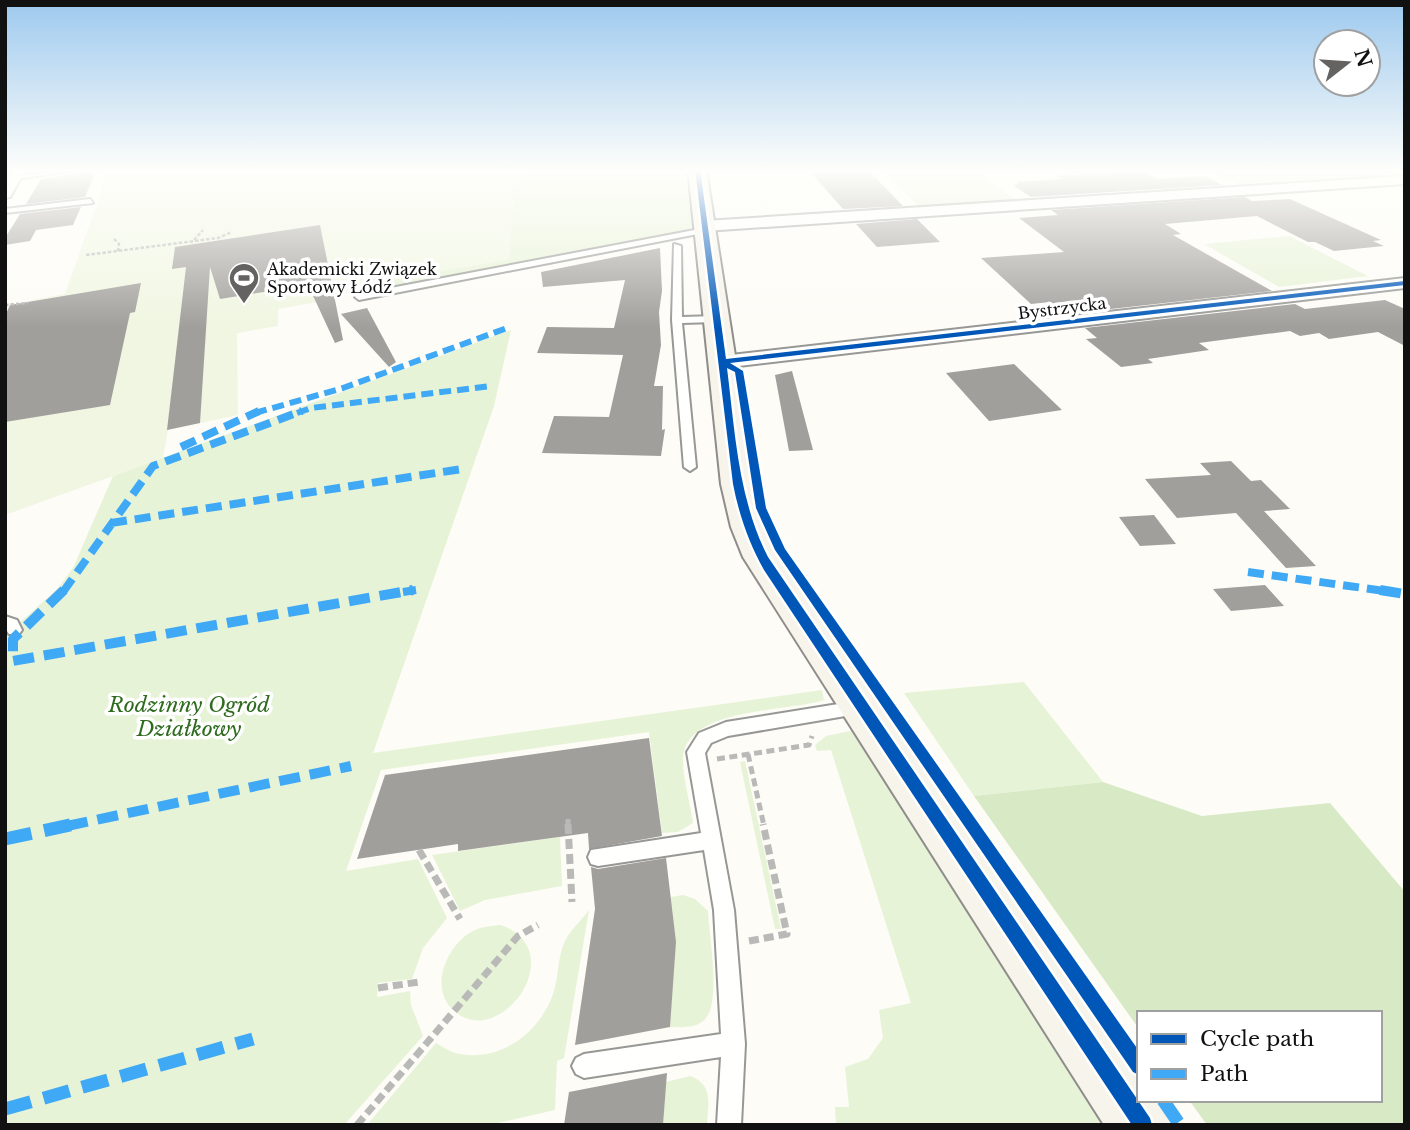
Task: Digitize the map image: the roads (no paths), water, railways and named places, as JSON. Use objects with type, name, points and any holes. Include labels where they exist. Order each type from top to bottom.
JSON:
[{"type":"street","points":[[704,222],[742,509],[753,540],[768,567],[1143,1125]]},
{"type":"street","points":[[705,228],[796,222]]},
{"type":"street","name":"Bystrzycka","points":[[719,340],[1405,283]]},
{"type":"lane","points":[[359,297],[705,228]]},
{"type":"lane","points":[[677,246],[677,320],[690,467]]},
{"type":"lane","points":[[677,320],[719,340]]},
{"type":"lane","points":[[729,1125],[733,1044],[724,910],[696,752],[700,744],[714,733],[866,712]]},
{"type":"lane","points":[[598,857],[712,840]]},
{"type":"lane","points":[[584,1066],[733,1044]]},
{"type":"place","name":"Akademicki Związek Sportowy Łódź","points":[[244,305]]},
{"type":"park label","name":"Rodzinny Ogród Działkowy","points":[[189,717]]}]
